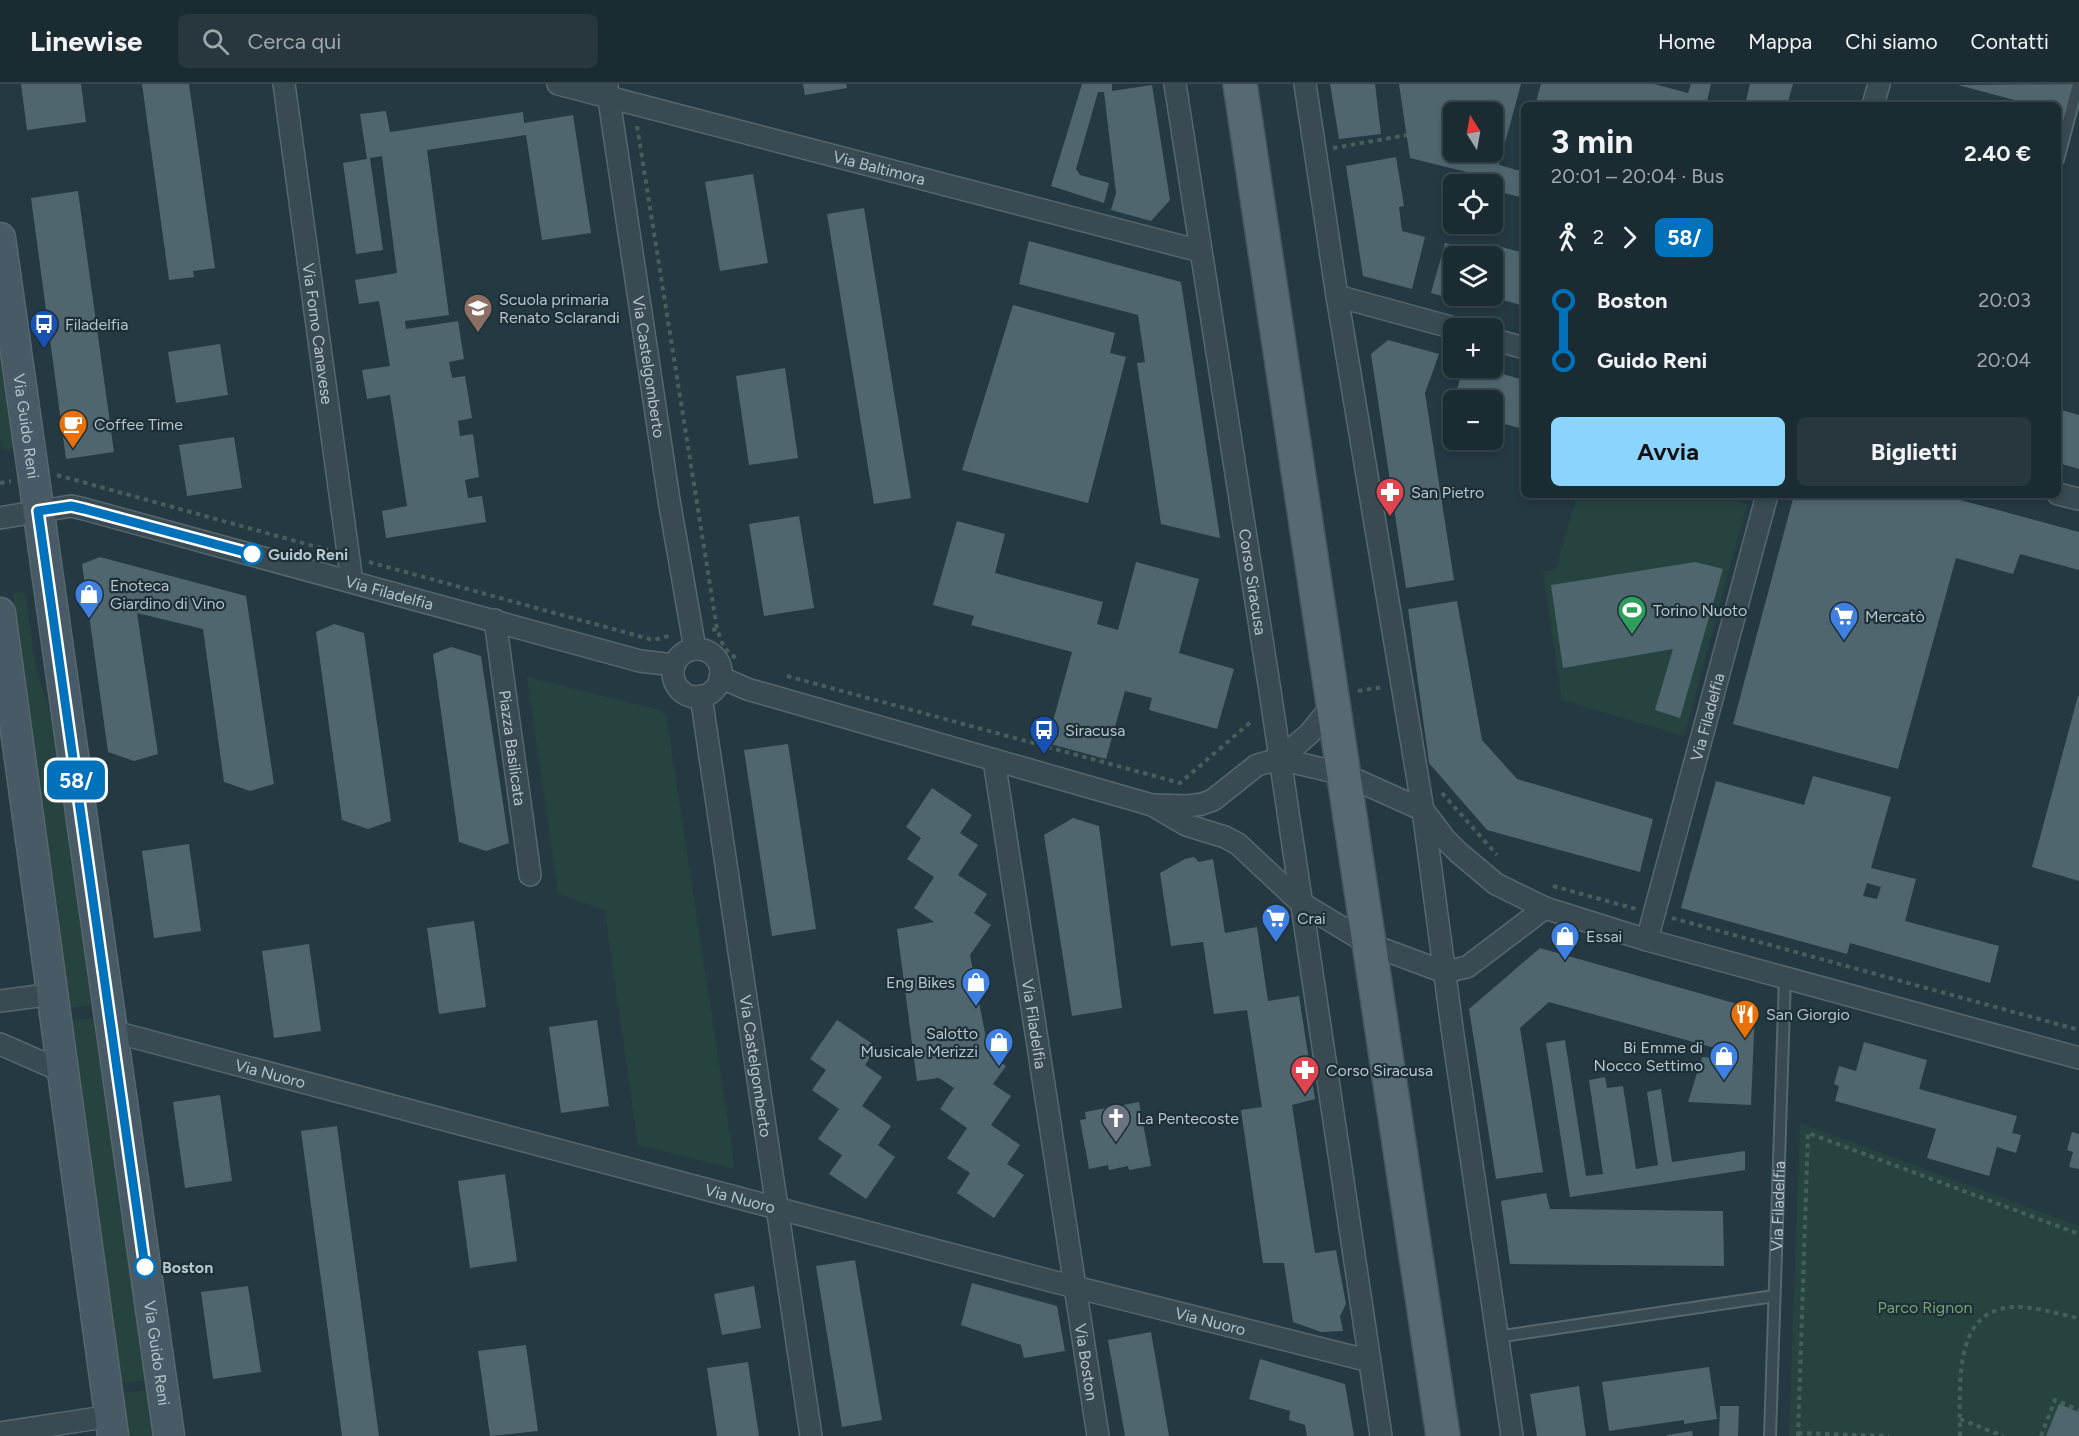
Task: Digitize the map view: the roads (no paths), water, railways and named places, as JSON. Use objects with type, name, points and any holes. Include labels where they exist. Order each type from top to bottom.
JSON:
[{"type":"main road","points":[[1240,84],[1443,1436]]},
{"type":"main road","name":"Via Guido Reni","points":[[0,238],[169,1436]]},
{"type":"main road","points":[[0,613],[3,649],[112,1426]]},
{"type":"street","name":"Via Forno Canavese","points":[[284,84],[352,582]]},
{"type":"street","name":"Via Baltimora","points":[[558,84],[608,91],[634,105],[1200,251]]},
{"type":"street","name":"Corso Siracusa","points":[[1175,84],[1272,703],[1382,1436]]},
{"type":"street","points":[[1305,84],[1337,296],[1423,810],[1444,972],[1512,1436]]},
{"type":"street","points":[[1874,102],[1879,84]]},
{"type":"street","name":"Via Castelgomberto","points":[[608,91],[667,488],[693,640]]},
{"type":"street","points":[[1337,296],[1443,325]]},
{"type":"street","points":[[1503,342],[1521,347]]},
{"type":"street","points":[[2061,495],[2079,499]]},
{"type":"street","name":"Via Filadelfia","points":[[1647,940],[1766,498]]},
{"type":"street","name":"Via Filadelfia","points":[[0,518],[71,506],[640,661],[674,665]]},
{"type":"street","name":"Piazza Basilicata","points":[[495,620],[530,875]]},
{"type":"street","points":[[693,640],[714,656],[720,666],[718,685],[711,692],[701,696],[689,696],[676,686],[673,677],[674,665],[693,640]]},
{"type":"street","points":[[720,677],[747,689],[1152,805],[1188,806],[1213,800],[1257,765],[1280,759],[1310,734],[1333,705]]},
{"type":"street","name":"Via Castelgomberto","points":[[701,696],[811,1436]]},
{"type":"street","points":[[1280,759],[1343,774],[1423,810],[1445,839],[1496,884],[1545,908],[1647,940],[2079,1058]]},
{"type":"street","name":"Via Filadelfia","points":[[994,760],[1076,1287]]},
{"type":"street","points":[[1152,805],[1186,825],[1225,837],[1238,844],[1301,903],[1369,944],[1444,972],[1467,967],[1545,908]]},
{"type":"street","points":[[0,1001],[53,994]]},
{"type":"street","name":"Via Nuoro","points":[[111,1031],[1076,1287],[1370,1361]]},
{"type":"street","points":[[0,1044],[64,1072]]},
{"type":"street","name":"Via Boston","points":[[1076,1287],[1098,1436]]},
{"type":"street","points":[[0,1433],[112,1426]]},
{"type":"lane","points":[[2061,149],[2078,84]]},
{"type":"lane","name":"Via Filadelfia","points":[[1770,1436],[1785,977]]},
{"type":"lane","points":[[1496,1337],[1774,1296]]},
{"type":"place","name":"Scuola primaria Renato Sclarandi","points":[[478,334]]},
{"type":"place","name":"Filadelfia","points":[[44,350]]},
{"type":"place","name":"Coffee Time","points":[[73,450]]},
{"type":"place","name":"San Pietro","points":[[1390,518]]},
{"type":"place","name":"Guido Reni","points":[[252,554]]},
{"type":"place","name":"Enoteca Giardino di Vino","points":[[89,620]]},
{"type":"place","name":"Torino Nuoto","points":[[1632,636]]},
{"type":"place","name":"Mercatò","points":[[1844,642]]},
{"type":"place","name":"Siracusa","points":[[1044,756]]},
{"type":"place","name":"Crai","points":[[1276,944]]},
{"type":"place","name":"Essai","points":[[1565,962]]},
{"type":"place","name":"Eng Bikes","points":[[976,1008]]},
{"type":"place","name":"San Giorgio","points":[[1745,1040]]},
{"type":"place","name":"Salotto Musicale Merizzi","points":[[999,1068]]},
{"type":"place","name":"Bi Emme di Nocco Settimo","points":[[1724,1082]]},
{"type":"place","name":"Corso Siracusa","points":[[1305,1096]]},
{"type":"place","name":"La Pentecoste","points":[[1116,1144]]},
{"type":"place","name":"Boston","points":[[145,1267]]},
{"type":"park label","name":"Parco Rignon","points":[[1925,1307]]}]
